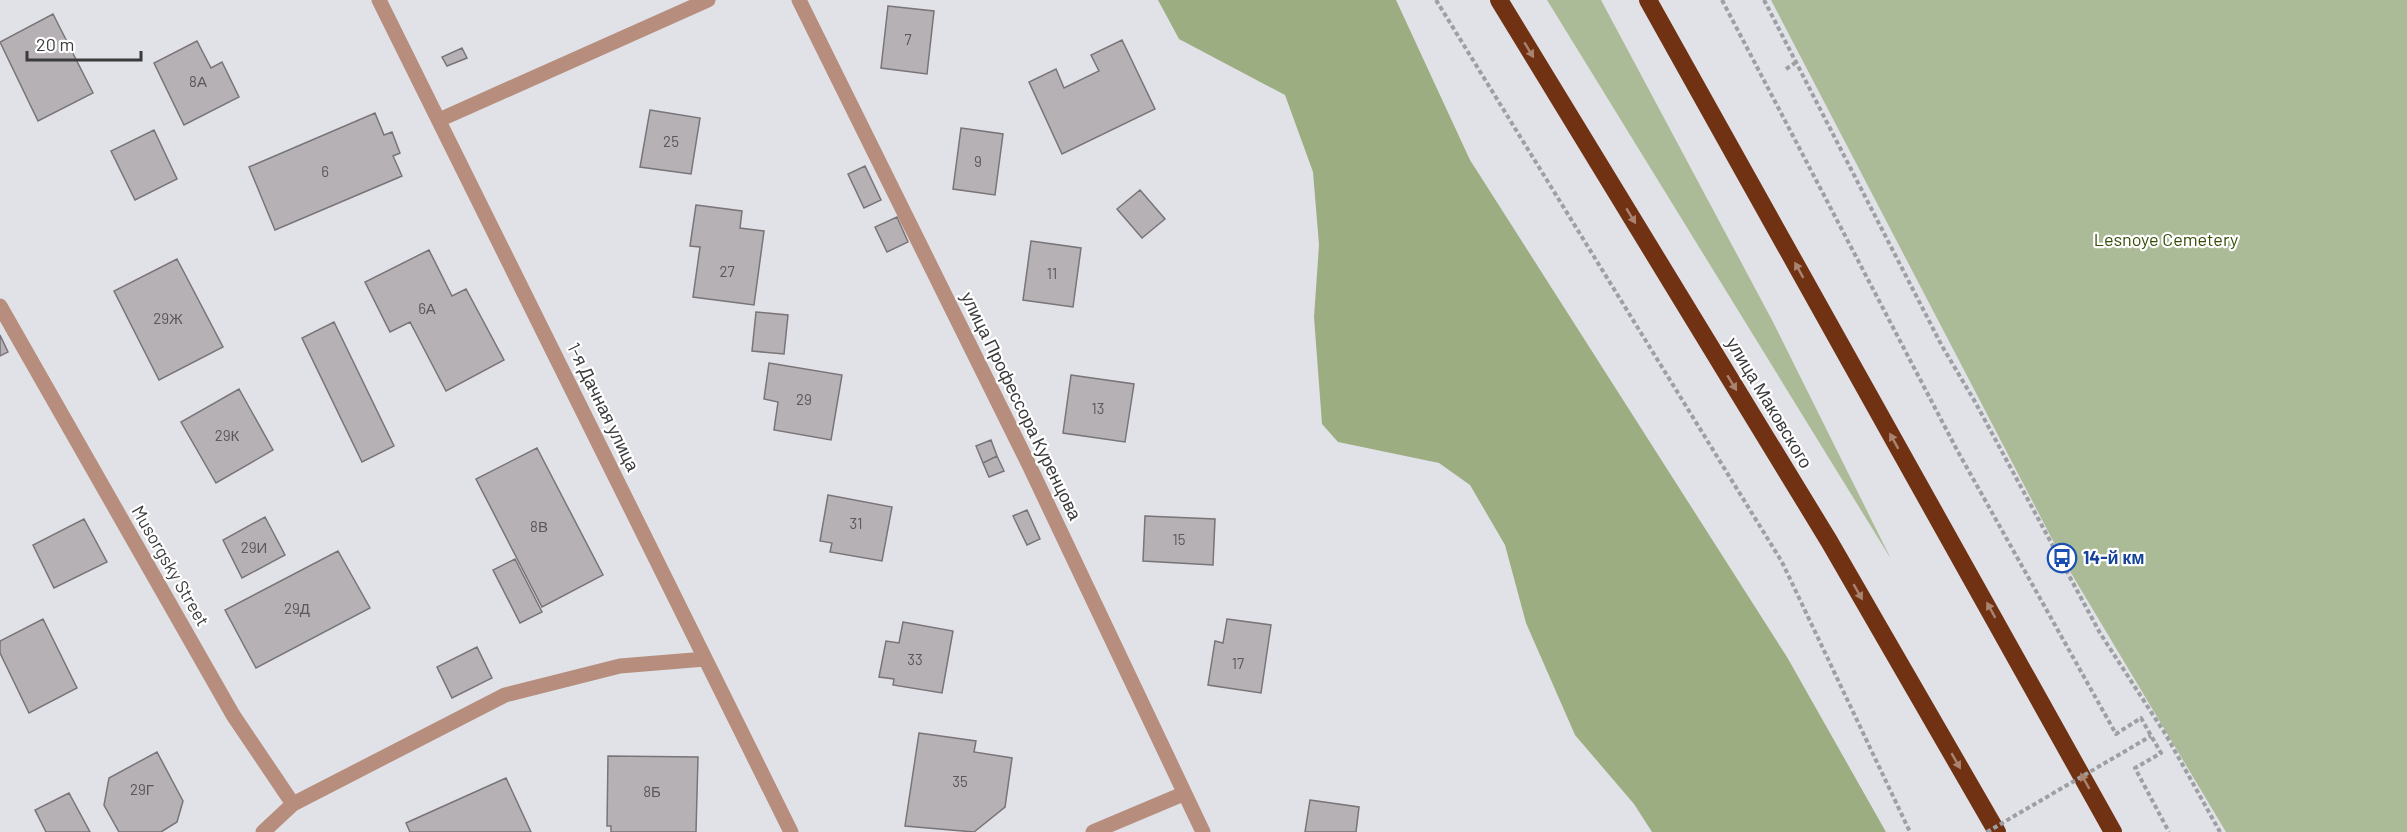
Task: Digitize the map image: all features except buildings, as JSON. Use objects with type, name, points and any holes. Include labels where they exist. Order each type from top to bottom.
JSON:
[{"type":"highway","name":"улица Маковского","points":[[1498,0],[1829,541],[1997,832]]},
{"type":"highway","points":[[1648,0],[2113,832]]},
{"type":"street","name":"1-я Дачная улица","points":[[379,0],[791,832]]},
{"type":"street","points":[[439,120],[708,0]]},
{"type":"street","name":"улица Профессора Куренцова","points":[[800,0],[1029,465],[1203,832]]},
{"type":"street","name":"Musorgsky Street","points":[[0,306],[233,715],[293,804]]},
{"type":"street","points":[[263,832],[293,804],[505,695],[620,666],[705,659]]},
{"type":"street","points":[[1093,832],[1183,794]]},
{"type":"path","points":[[1436,0],[1782,562],[1910,832]]},
{"type":"path","points":[[1722,0],[1957,450],[2116,734],[2141,718],[2161,753],[2134,768],[2169,832]]},
{"type":"path","points":[[1764,0],[1942,346],[1974,400],[2100,633],[2166,735],[2220,832]]},
{"type":"path","points":[[1786,69],[1795,63]]},
{"type":"path","points":[[1986,832],[2151,736]]},
{"type":"green space","points":[[1158,0],[1396,0],[1470,160],[1787,657],[1886,832],[1652,832],[1634,804],[1575,735],[1526,623],[1505,545],[1470,485],[1439,463],[1338,442],[1322,424],[1314,317],[1319,245],[1313,172],[1285,95],[1179,39]]},
{"type":"green space","points":[[1547,0],[1601,0],[1772,320],[1891,559]]},
{"type":"green space","name":"Lesnoye Cemetery","points":[[1771,0],[2407,0],[2407,832],[2226,832],[2062,558]]},
{"type":"place","name":"14-й км","points":[[2062,558]]}]
